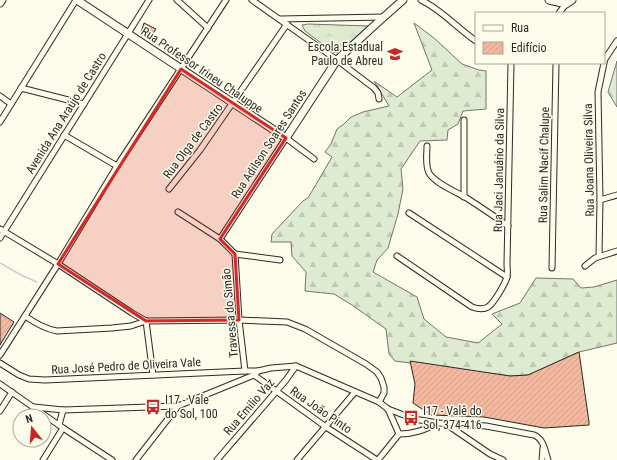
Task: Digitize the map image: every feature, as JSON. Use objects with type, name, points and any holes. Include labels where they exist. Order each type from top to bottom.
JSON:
[{"type":"street","points":[[0,122],[20,88],[77,0]]},
{"type":"street","name":"Rua Professor Irineu Chaluppe","points":[[77,0],[286,138],[314,159]]},
{"type":"street","name":"Avenida Ana Araújo de Castro","points":[[0,238],[2,230],[84,104],[149,0]]},
{"type":"street","points":[[177,0],[208,28]]},
{"type":"street","points":[[0,356],[117,166],[226,0]]},
{"type":"street","points":[[252,0],[374,88],[378,93],[379,99]]},
{"type":"street","name":"Rua Adilson Soares Santos","points":[[220,239],[337,60],[403,0]]},
{"type":"street","points":[[420,0],[432,6],[475,40]]},
{"type":"street","points":[[549,0],[569,2]]},
{"type":"street","points":[[560,12],[569,2]]},
{"type":"street","points":[[280,19],[384,17]]},
{"type":"street","name":"Rua Olga de Castro","points":[[169,189],[200,150],[287,24]]},
{"type":"street","points":[[605,59],[617,41]]},
{"type":"street","name":"Rua Jaci Januário da Silva","points":[[507,277],[511,64]]},
{"type":"street","name":"Rua Salim Nacif Chalupe","points":[[552,268],[556,64]]},
{"type":"street","name":"Rua Joana Oliveira Silva","points":[[599,256],[600,200],[598,92],[603,64]]},
{"type":"street","points":[[20,88],[84,104]]},
{"type":"street","points":[[0,96],[11,104]]},
{"type":"street","points":[[464,120],[464,197]]},
{"type":"street","points":[[64,135],[117,166]]},
{"type":"street","points":[[427,146],[427,169],[430,175],[508,226]]},
{"type":"street","points":[[600,200],[617,195]]},
{"type":"street","points":[[178,212],[220,239],[235,254],[280,260]]},
{"type":"street","points":[[397,256],[472,307],[480,309],[488,307],[493,303],[507,277],[409,213]]},
{"type":"street","points":[[2,230],[146,321]]},
{"type":"street","points":[[585,266],[599,256],[617,251]]},
{"type":"street","name":"Travessa do Simão","points":[[235,254],[239,320],[246,371]]},
{"type":"street","points":[[25,316],[49,330],[57,331],[125,327],[146,321],[239,320],[288,322],[305,328],[377,372],[384,387],[384,393],[378,402]]},
{"type":"street","points":[[146,321],[153,375]]},
{"type":"street","name":"Rua José Pedro de Oliveira Vale","points":[[0,363],[9,370],[29,379],[45,380],[246,371],[256,373]]},
{"type":"street","points":[[34,407],[63,410],[178,406],[256,373],[271,368],[296,366],[378,402],[388,409],[414,419],[438,423],[486,426],[538,436],[542,441],[548,460]]},
{"type":"street","name":"Rua Emilio Vaz","points":[[217,460],[286,380],[296,366]]},
{"type":"street","name":"Rua João Pinto","points":[[256,373],[276,391],[326,427],[378,460]]},
{"type":"street","points":[[0,384],[112,460]]},
{"type":"street","points":[[0,411],[12,392]]},
{"type":"street","points":[[297,460],[355,392]]},
{"type":"street","points":[[136,460],[178,406]]},
{"type":"street","points":[[388,409],[399,434]]},
{"type":"street","points":[[43,460],[61,426],[63,410]]},
{"type":"street","points":[[399,434],[419,432],[438,423]]},
{"type":"street","points":[[445,423],[490,454],[503,460]]},
{"type":"street","points":[[378,460],[399,434]]},
{"type":"street","points":[[542,460],[543,445]]},
{"type":"highlighted area","points":[[181,69],[286,138],[220,239],[235,254],[239,320],[146,321],[58,264]]},
{"type":"green space","points":[[414,23],[434,38],[462,64],[486,71],[486,109],[463,111],[458,124],[448,130],[447,140],[420,141],[401,169],[403,189],[398,214],[388,248],[377,260],[373,272],[417,297],[424,319],[446,337],[478,343],[502,324],[492,314],[520,303],[536,278],[573,279],[581,288],[594,287],[617,280],[617,343],[579,352],[528,375],[510,376],[395,361],[389,354],[386,329],[334,294],[305,291],[306,272],[292,256],[291,242],[271,242],[272,234],[303,201],[308,198],[332,157],[325,152],[331,144],[337,129],[351,117],[363,112],[389,106],[374,81],[397,97],[432,70]]},
{"type":"green space","points":[[302,25],[368,26],[338,53],[333,52],[305,31]]},
{"type":"green space","points":[[617,61],[617,107],[608,92]]},
{"type":"building","points":[[144,23],[156,29],[150,38],[141,32]]},
{"type":"building","points":[[0,313],[14,322],[0,345]]},
{"type":"building","points":[[579,352],[589,425],[544,428],[484,417],[431,415],[413,403],[415,384],[410,361],[510,376],[528,375]]},
{"type":"waterway","points":[[0,263],[37,282]]},
{"type":"place","name":"Escola Estadual Paulo de Abreu","points":[[395,54]]},
{"type":"place","name":"I17 - Vale do Sol, 100","points":[[153,407]]},
{"type":"place","name":"I17 - Valê do Sol, 374-416","points":[[411,418]]}]
